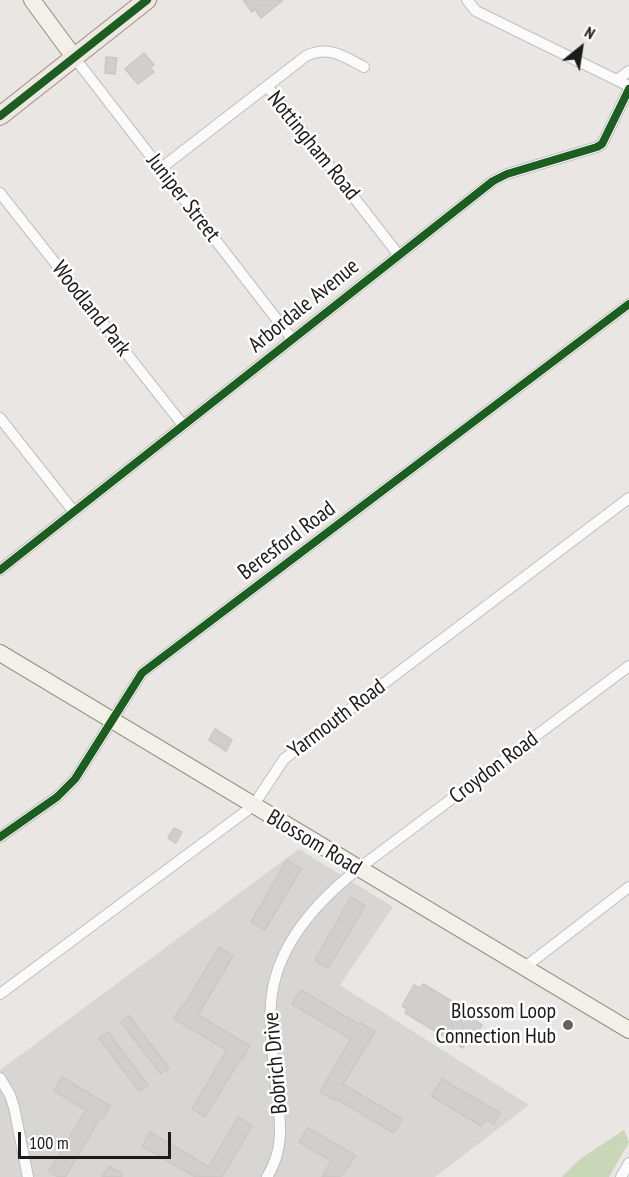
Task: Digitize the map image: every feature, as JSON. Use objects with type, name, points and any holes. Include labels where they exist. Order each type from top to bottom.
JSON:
[{"type":"main road","points":[[0,116],[147,0]]},
{"type":"street","points":[[32,0],[74,57]]},
{"type":"street","points":[[467,0],[476,11],[629,87]]},
{"type":"street","points":[[267,86],[306,56],[315,52],[332,51],[364,67]]},
{"type":"street","name":"Juniper Street","points":[[74,57],[292,339]]},
{"type":"street","points":[[617,80],[629,71]]},
{"type":"street","name":"Nottingham Road","points":[[160,169],[267,86],[398,254]]},
{"type":"street","name":"Arbordale Avenue","points":[[0,570],[398,254],[500,177],[602,144],[629,87]]},
{"type":"street","name":"Woodland Park","points":[[0,193],[183,425]]},
{"type":"street","name":"Beresford Road","points":[[0,837],[57,796],[75,779],[142,674],[629,304]]},
{"type":"street","points":[[0,418],[74,512]]},
{"type":"street","name":"Yarmouth Road","points":[[0,994],[253,806],[284,759],[629,498]]},
{"type":"street","name":"Blossom Road","points":[[0,653],[629,1030]]},
{"type":"street","name":"Croydon Road","points":[[358,869],[629,666]]},
{"type":"street","name":"Bobrich Drive","points":[[267,1177],[276,1161],[281,1137],[270,1029],[275,981],[294,937],[311,912],[332,890],[358,869]]},
{"type":"street","points":[[525,967],[629,887]]},
{"type":"street","points":[[0,1078],[14,1107],[28,1177]]},
{"type":"street","points":[[621,1177],[629,1163]]},
{"type":"shaded area","points":[[299,849],[393,907],[340,985],[529,1105],[435,1177],[0,1177],[0,1070]]},
{"type":"green space","points":[[624,1130],[629,1142],[609,1177],[562,1177],[580,1159]]},
{"type":"building","points":[[243,0],[282,1],[261,18],[255,9],[252,12]]},
{"type":"building","points":[[144,53],[154,65],[150,68],[154,72],[138,84],[125,69]]},
{"type":"building","points":[[106,57],[117,58],[115,74],[105,73]]},
{"type":"building","points":[[215,729],[232,740],[226,751],[209,740]]},
{"type":"building","points":[[174,828],[182,832],[176,843],[168,838]]},
{"type":"building","points":[[287,860],[301,869],[265,930],[251,922]]},
{"type":"building","points":[[351,897],[365,906],[328,968],[315,960]]},
{"type":"building","points":[[219,947],[233,956],[198,1015],[250,1046],[205,1117],[192,1109],[227,1050],[174,1019]]},
{"type":"building","points":[[423,984],[479,1017],[477,1022],[482,1025],[470,1046],[466,1043],[463,1048],[405,1013],[407,1009],[402,1006],[414,985],[420,988]]},
{"type":"building","points":[[301,990],[375,1032],[343,1084],[402,1119],[394,1133],[335,1098],[334,1100],[320,1092],[351,1039],[292,1004]]},
{"type":"building","points":[[129,1016],[169,1068],[161,1074],[121,1022]]},
{"type":"building","points":[[108,1032],[148,1085],[139,1091],[99,1038]]},
{"type":"building","points":[[62,1077],[110,1106],[102,1119],[100,1118],[65,1177],[58,1177],[49,1171],[86,1110],[54,1091]]},
{"type":"building","points":[[442,1079],[500,1113],[494,1124],[486,1119],[481,1126],[431,1096]]},
{"type":"building","points":[[238,1117],[252,1126],[222,1177],[195,1177],[142,1146],[150,1132],[209,1167]]},
{"type":"building","points":[[308,1128],[356,1156],[340,1177],[322,1177],[331,1161],[299,1142]]},
{"type":"building","points":[[109,1166],[122,1174],[122,1177],[102,1177]]},
{"type":"cycle path","points":[[0,116],[147,0]]},
{"type":"cycle path","points":[[0,570],[493,181],[507,174],[602,144],[629,89]]},
{"type":"cycle path","points":[[0,837],[57,797],[75,779],[142,673],[629,304]]},
{"type":"place","name":"Blossom Loop Connection Hub","points":[[568,1025]]}]
